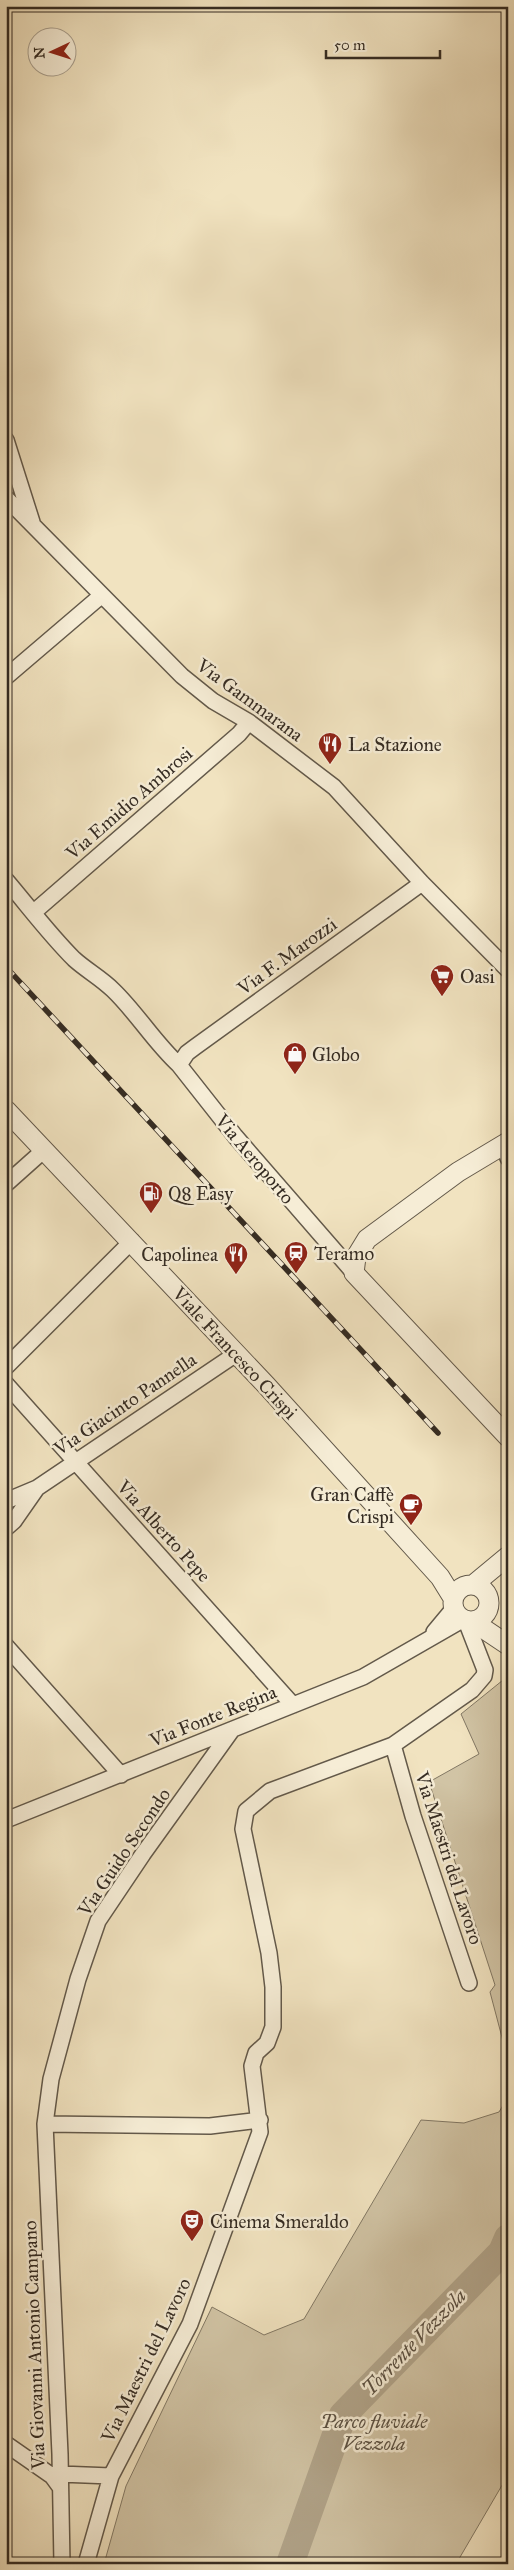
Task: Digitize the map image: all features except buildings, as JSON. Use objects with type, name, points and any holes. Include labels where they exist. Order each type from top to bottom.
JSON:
[{"type":"street","name":"Via Gammarana","points":[[6,440],[34,526],[182,676],[213,700],[249,722],[334,788],[422,883],[508,970]]},
{"type":"street","points":[[6,498],[34,526]]},
{"type":"street","points":[[6,677],[102,595]]},
{"type":"street","name":"Via Emidio Ambrosi","points":[[34,912],[239,734],[249,722]]},
{"type":"street","name":"Via Aeroporto","points":[[6,880],[34,912],[41,925],[76,960],[113,990],[167,1054],[179,1065],[235,1136],[354,1273],[508,1437]]},
{"type":"street","name":"Via F. Marozzi","points":[[179,1065],[187,1053],[422,883]]},
{"type":"street","name":"Viale Francesco Crispi","points":[[6,1110],[132,1241],[440,1577],[464,1606]]},
{"type":"street","points":[[354,1273],[356,1256],[367,1239],[450,1177],[507,1148]]},
{"type":"street","points":[[6,1184],[43,1150]]},
{"type":"street","points":[[6,1367],[132,1241]]},
{"type":"street","name":"Via Giacinto Pannella","points":[[6,1501],[37,1488],[74,1461],[236,1354]]},
{"type":"street","name":"Via Alberto Pepe","points":[[6,1384],[293,1705]]},
{"type":"street","name":"Via Giacinto Pannella","points":[[6,1528],[14,1521],[37,1488]]},
{"type":"street","points":[[464,1606],[492,1571],[508,1556]]},
{"type":"street","points":[[464,1606],[482,1618],[489,1605],[492,1571]]},
{"type":"street","points":[[464,1606],[485,1591],[505,1643]]},
{"type":"street","points":[[464,1606],[505,1643]]},
{"type":"street","name":"Via Fonte Regina","points":[[6,1820],[363,1677],[430,1637],[464,1606]]},
{"type":"street","name":"Via Maestri del Lavoro","points":[[86,2564],[111,2476],[190,2324],[254,2154],[260,2132],[252,2066],[256,2053],[268,2042],[273,2027],[273,1987],[269,1953],[244,1829],[246,1811],[270,1791],[393,1745],[472,1690],[484,1676],[485,1664],[464,1606]]},
{"type":"street","points":[[6,1646],[121,1775]]},
{"type":"street","name":"Via Guido Secondo","points":[[45,2124],[53,2070],[78,1979],[98,1921],[143,1854],[232,1730]]},
{"type":"street","name":"Via Maestri del Lavoro","points":[[393,1745],[413,1816],[470,1983]]},
{"type":"street","points":[[45,2124],[210,2126],[260,2120]]},
{"type":"street","name":"Via Giovanni Antonio Campano","points":[[45,2124],[60,2454],[62,2564]]},
{"type":"street","points":[[6,2444],[60,2481],[111,2476]]},
{"type":"street","points":[[44,2469],[53,2465],[60,2454]]},
{"type":"green space","points":[[508,1676],[508,2060],[490,1992],[495,1985],[429,1782],[479,1754],[461,1714]]},
{"type":"green space","name":"Parco fluviale Vezzola","points":[[508,2097],[508,2475],[456,2564],[104,2564],[126,2486],[212,2307],[264,2335],[304,2319],[421,2120],[464,2123],[499,2112]]},
{"type":"waterway","name":"Torrente Vezzola","points":[[290,2564],[343,2415],[502,2252],[508,2238]]},
{"type":"railway","points":[[6,967],[438,1433]]},
{"type":"place","name":"La Stazione","points":[[330,765]]},
{"type":"place","name":"Oasi","points":[[442,997]]},
{"type":"place","name":"Globo","points":[[295,1075]]},
{"type":"place","name":"Q8 Easy","points":[[151,1214]]},
{"type":"place","name":"Teramo","points":[[296,1274]]},
{"type":"place","name":"Capolinea","points":[[236,1275]]},
{"type":"place","name":"Gran Caffè Crispi","points":[[411,1526]]},
{"type":"place","name":"Cinema Smeraldo","points":[[192,2242]]}]
